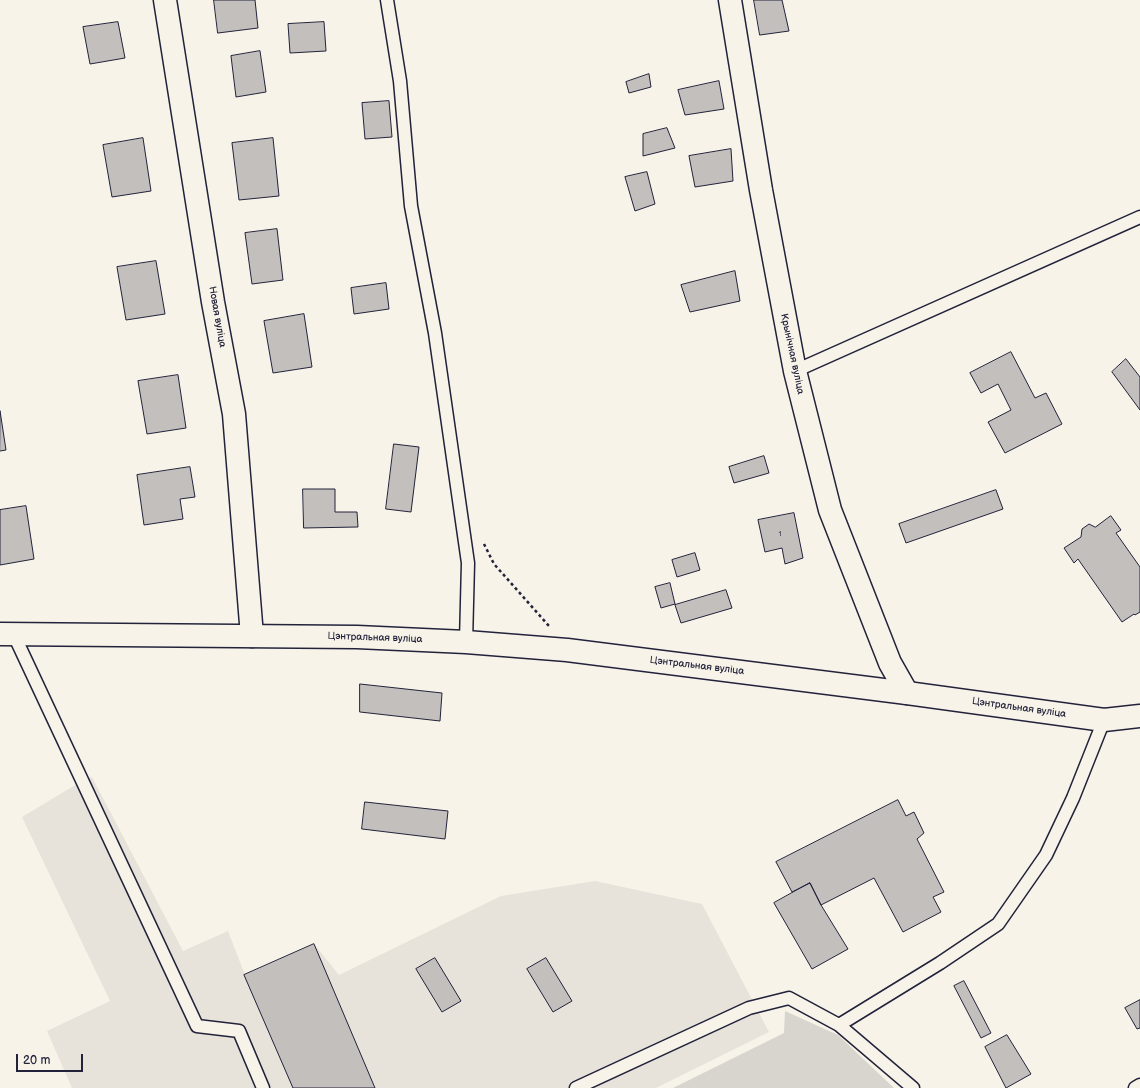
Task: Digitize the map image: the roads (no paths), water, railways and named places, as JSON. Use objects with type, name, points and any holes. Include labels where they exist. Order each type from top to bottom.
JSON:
[{"type":"street","name":"Новая вуліца","points":[[165,0],[213,302],[234,414],[252,636]]},
{"type":"street","name":"Крынічная вуліца","points":[[730,0],[761,190],[795,371],[830,510],[890,663],[907,693]]},
{"type":"street","name":"Цэнтральная вуліца","points":[[7,634],[358,637],[466,642],[567,650],[907,693],[1104,720],[1140,716]]},
{"type":"lane","points":[[386,0],[400,81],[411,206],[435,333],[468,563],[466,642]]},
{"type":"lane","points":[[795,371],[1140,217]]},
{"type":"lane","points":[[7,634],[197,1026],[239,1031],[264,1088]]},
{"type":"lane","points":[[839,1025],[940,963],[998,924],[1046,855],[1073,798],[1104,720]]},
{"type":"lane","points":[[576,1088],[749,1008],[789,998],[839,1025],[913,1088]]},
{"type":"lane","points":[[1135,1088],[1140,1084]]}]
